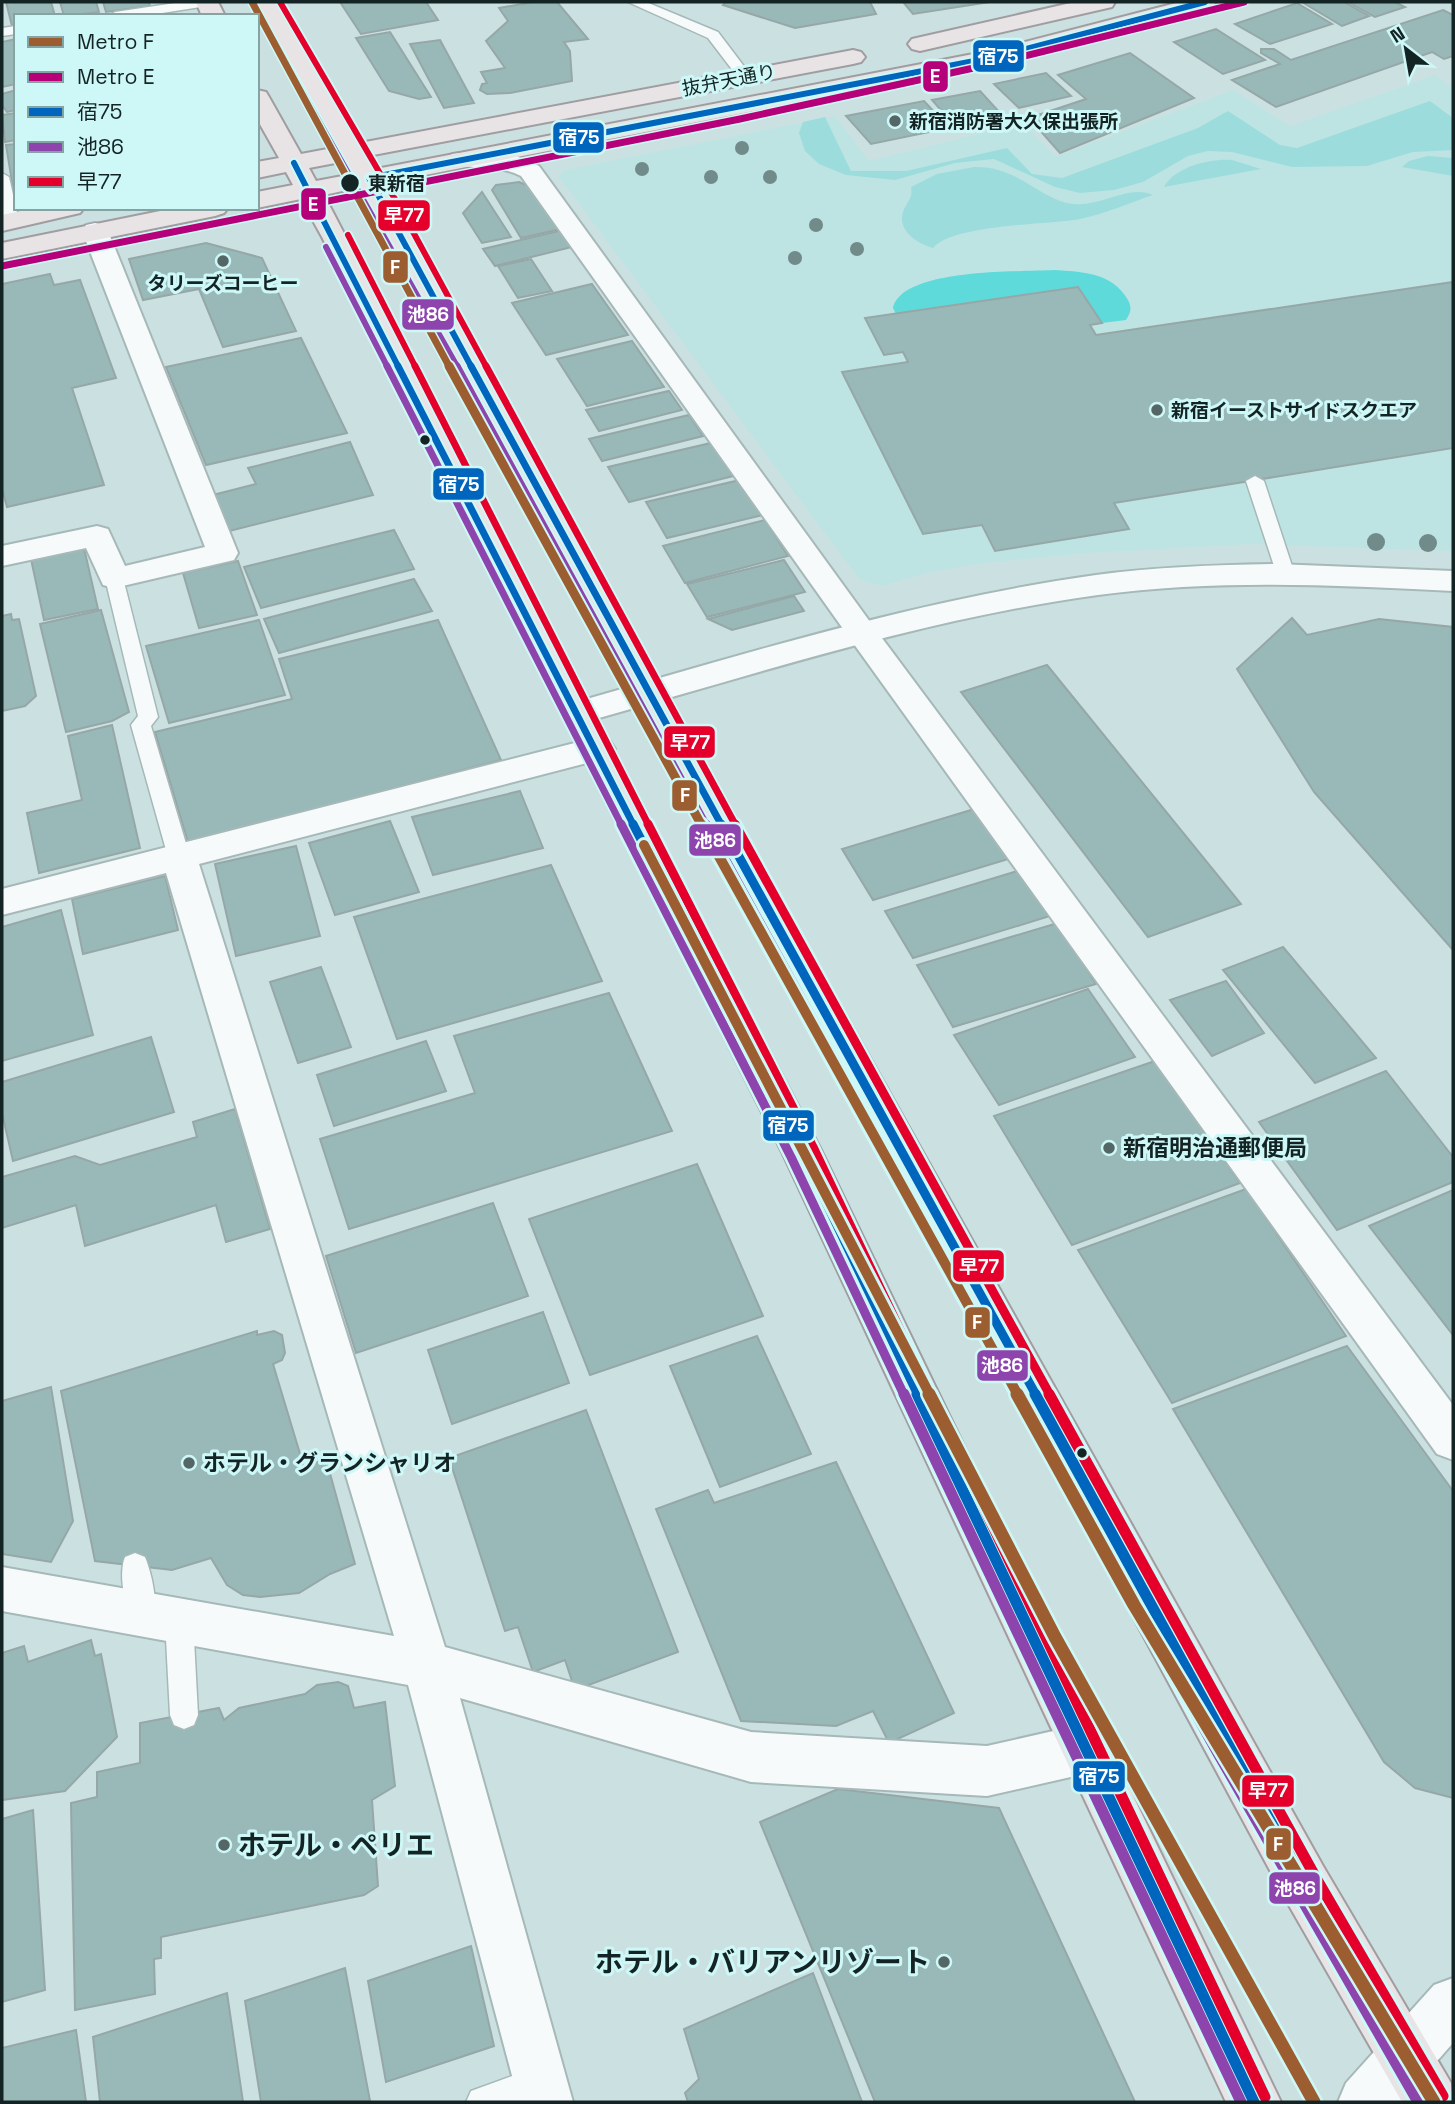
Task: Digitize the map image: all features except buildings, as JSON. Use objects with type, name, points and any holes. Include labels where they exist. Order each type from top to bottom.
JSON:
[{"type":"main road","points":[[266,2],[361,165],[1298,1872],[1432,2102]]},
{"type":"main road","points":[[901,48],[1104,2]]},
{"type":"main road","name":"抜弁天通り","points":[[361,165],[461,159],[995,57],[1205,2]]},
{"type":"main road","name":"抜弁天通り","points":[[302,176],[361,165],[745,77],[875,52]]},
{"type":"main road","points":[[259,101],[302,176],[598,749],[802,1152],[1254,2102]]},
{"type":"main road","points":[[259,170],[302,176]]},
{"type":"main road","points":[[259,199],[302,176]]},
{"type":"main road","points":[[7,222],[62,210]]},
{"type":"main road","points":[[2,251],[205,210]]},
{"type":"street","points":[[461,159],[492,157],[512,160],[530,171],[862,633],[1453,1440]]},
{"type":"street","points":[[2,556],[97,536],[114,579],[223,553],[95,231]]},
{"type":"street","points":[[578,713],[862,633],[968,607],[1099,585],[1348,573],[1453,581]]},
{"type":"street","points":[[2,902],[598,749]]},
{"type":"street","points":[[179,856],[427,1665],[543,2092]]},
{"type":"street","points":[[2,1589],[427,1665],[751,1757],[987,1771],[1084,1749]]},
{"type":"street","points":[[1365,2102],[1453,2004]]},
{"type":"lane","points":[[128,14],[207,2]]},
{"type":"lane","points":[[635,2],[713,35],[745,77]]},
{"type":"lane","points":[[2,177],[7,222]]},
{"type":"lane","points":[[1255,481],[1286,575]]},
{"type":"lane","points":[[114,579],[148,717],[141,725],[179,856]]},
{"type":"lane","points":[[135,1566],[161,1617],[184,1715]]},
{"type":"lane","points":[[482,2102],[543,2092]]},
{"type":"shaded area","points":[[1435,75],[1453,89],[1453,551],[1250,544],[1089,553],[982,563],[930,572],[882,586],[859,579],[559,177],[564,170],[835,116],[869,161],[1023,123],[1055,157],[1233,90],[1290,126]]},
{"type":"shaded area","points":[[1430,101],[1453,118],[1453,150],[1413,152],[1367,166],[1292,167],[1232,152],[1208,151],[1188,156],[1143,182],[1114,190],[1080,193],[1055,187],[994,159],[955,163],[895,180],[846,175],[819,164],[805,151],[799,133],[803,122],[825,117],[851,171],[906,171],[1007,148],[1032,174],[1062,178],[1198,128],[1228,111],[1280,145],[1297,148]]},
{"type":"shaded area","points":[[1428,156],[1453,158],[1453,176],[1402,167],[1409,161]]},
{"type":"shaded area","points":[[1232,160],[1261,169],[1164,187],[1176,174],[1194,165]]},
{"type":"shaded area","points":[[974,167],[1004,172],[1050,196],[1074,204],[1134,192],[1153,195],[1080,219],[960,234],[933,248],[910,236],[902,219],[911,187],[937,174]]},
{"type":"water","points":[[1054,270],[1096,275],[1114,284],[1129,303],[1130,310],[1126,320],[1102,323],[896,314],[893,308],[901,295],[917,285],[939,279],[990,272]]},
{"type":"metro line","name":"F","points":[[252,2],[258,14]]},
{"type":"metro line","name":"E","points":[[2,266],[740,119],[992,64],[1244,2]]},
{"type":"metro line","name":"F","points":[[259,15],[532,520],[1134,1605],[1434,2102]]},
{"type":"metro line","name":"F","points":[[644,845],[1055,1637],[1314,2102]]},
{"type":"transit line","name":"早77","points":[[280,2],[399,206],[660,688],[1316,1878],[1443,2096]]},
{"type":"transit line","name":"宿75","points":[[369,178],[995,57],[1205,2]]},
{"type":"transit line","name":"池86","points":[[255,8],[258,14]]},
{"type":"transit line","name":"池86","points":[[259,15],[402,267],[1121,1580],[1418,2102]]},
{"type":"transit line","name":"宿75","points":[[294,163],[802,1152],[1254,2102]]},
{"type":"transit line","name":"宿75","points":[[369,178],[649,694],[1305,1884],[1432,2102]]},
{"type":"transit line","name":"早77","points":[[348,235],[813,1147],[1265,2097]]},
{"type":"transit line","name":"池86","points":[[326,247],[791,1157],[1241,2102]]},
{"type":"place","name":"新宿消防署大久保出張所","points":[[895,121]]},
{"type":"place","name":"東新宿","points":[[350,183]]},
{"type":"place","name":"タリーズコーヒー","points":[[223,261]]},
{"type":"place","name":"新宿イーストサイドスクエア","points":[[1157,410]]},
{"type":"place","name":"新宿明治通郵便局","points":[[1109,1148]]},
{"type":"place","name":"ホテル・グランシャリオ","points":[[189,1463]]},
{"type":"place","name":"ホテル・ペリエ","points":[[224,1845]]},
{"type":"place","name":"ホテル・バリアンリゾート","points":[[944,1962]]}]
